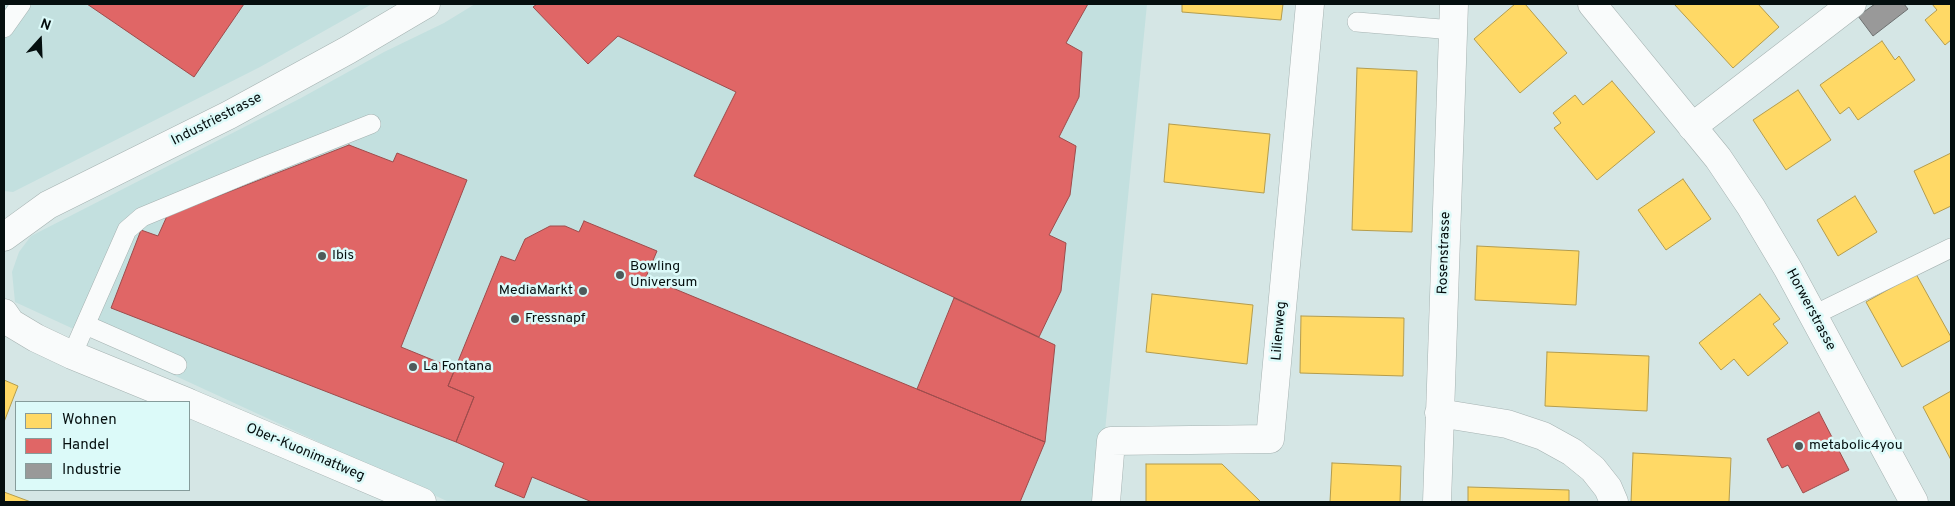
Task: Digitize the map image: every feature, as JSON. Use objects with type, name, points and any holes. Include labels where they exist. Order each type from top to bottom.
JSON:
[{"type":"street","name":"Industriestrasse","points":[[5,234],[48,205],[229,115],[341,54],[426,4]]},
{"type":"street","name":"Lilienweg","points":[[1106,502],[1111,441],[1270,439],[1310,4]]},
{"type":"street","name":"Horwerstrasse","points":[[1592,4],[1718,158],[1751,207],[1814,315],[1914,502]]},
{"type":"street","points":[[1692,127],[1852,4]]},
{"type":"street","name":"Rosenstrasse","points":[[1437,502],[1453,17]]},
{"type":"street","name":"Ober-Kuonimattweg","points":[[4,313],[11,323],[36,338],[183,401]]},
{"type":"street","name":"Ober-Kuonimattweg","points":[[190,404],[385,495],[417,501]]},
{"type":"street","points":[[1439,413],[1507,424],[1543,436],[1572,452],[1593,469],[1608,488],[1614,502]]},
{"type":"lane","points":[[4,28],[21,4]]},
{"type":"lane","points":[[1357,22],[1453,17]]},
{"type":"lane","points":[[72,355],[127,230],[142,217],[371,124]]},
{"type":"lane","points":[[1814,315],[1951,248]]},
{"type":"lane","points":[[86,325],[177,365]]},
{"type":"shaded area","points":[[4,4],[372,4],[260,67],[13,192],[4,191]]},
{"type":"shaded area","points":[[475,4],[1147,4],[1098,502],[449,502],[15,302],[12,272],[19,252],[31,236],[301,98],[384,52],[444,23]]},
{"type":"building: Wohnen","points":[[1182,4],[1283,4],[1281,20],[1182,12]]},
{"type":"building: Wohnen","points":[[1515,4],[1525,4],[1567,53],[1520,93],[1474,39]]},
{"type":"building: Wohnen","points":[[1674,4],[1758,4],[1779,27],[1733,68]]},
{"type":"building: Wohnen","points":[[1932,4],[1951,4],[1951,40],[1945,45],[1925,20],[1937,10]]},
{"type":"building: Wohnen","points":[[1882,41],[1895,60],[1899,56],[1915,80],[1858,120],[1849,107],[1840,114],[1820,85]]},
{"type":"building: Wohnen","points":[[1357,68],[1417,71],[1412,232],[1352,230]]},
{"type":"building: Wohnen","points":[[1612,81],[1655,132],[1597,180],[1554,128],[1561,123],[1553,113],[1575,95],[1583,105]]},
{"type":"building: Wohnen","points":[[1798,90],[1831,140],[1786,170],[1753,120]]},
{"type":"building: Wohnen","points":[[1169,124],[1270,134],[1264,193],[1164,182]]},
{"type":"building: Wohnen","points":[[1951,153],[1951,206],[1934,214],[1914,171]]},
{"type":"building: Wohnen","points":[[1683,179],[1711,219],[1666,250],[1638,210]]},
{"type":"building: Wohnen","points":[[1855,196],[1877,232],[1838,256],[1817,220]]},
{"type":"building: Wohnen","points":[[1477,246],[1579,251],[1576,305],[1475,300]]},
{"type":"building: Wohnen","points":[[1916,274],[1951,340],[1902,367],[1866,302]]},
{"type":"building: Wohnen","points":[[1152,294],[1253,305],[1247,364],[1146,352]]},
{"type":"building: Wohnen","points":[[1760,294],[1780,319],[1773,324],[1788,343],[1748,376],[1734,359],[1721,370],[1699,343]]},
{"type":"building: Wohnen","points":[[1301,316],[1404,318],[1403,376],[1300,373]]},
{"type":"building: Wohnen","points":[[1547,352],[1649,356],[1647,411],[1545,406]]},
{"type":"building: Wohnen","points":[[4,380],[18,386],[4,422]]},
{"type":"building: Wohnen","points":[[1951,391],[1951,460],[1923,407]]},
{"type":"building: Wohnen","points":[[1633,453],[1731,458],[1729,502],[1631,502]]},
{"type":"building: Wohnen","points":[[1332,463],[1401,466],[1400,502],[1330,502]]},
{"type":"building: Wohnen","points":[[1146,464],[1222,464],[1261,502],[1146,502]]},
{"type":"building: Wohnen","points":[[1468,487],[1569,490],[1569,502],[1468,502]]},
{"type":"building: Wohnen","points":[[4,492],[31,502],[4,502]]},
{"type":"building: Handel","points":[[87,4],[244,4],[194,77]]},
{"type":"building: Handel","points":[[537,4],[1088,4],[1066,43],[1082,52],[1079,97],[1059,137],[1076,146],[1070,195],[1049,235],[1066,243],[1061,291],[1039,337],[694,176],[736,92],[618,36],[588,64],[533,7]]},
{"type":"building: Handel","points":[[349,145],[393,162],[397,153],[467,180],[401,347],[455,369],[448,386],[474,397],[456,442],[111,308],[141,230],[158,236],[167,216]]},
{"type":"building: Handel","points":[[584,221],[657,251],[646,277],[1045,442],[1020,502],[592,502],[532,477],[524,498],[495,486],[504,463],[456,442],[474,397],[448,386],[501,256],[515,261],[525,239],[550,226],[565,226],[579,232]]},
{"type":"building: Handel","points":[[954,298],[1055,345],[1045,442],[917,389]]},
{"type":"building: Handel","points":[[1819,412],[1849,470],[1803,493],[1788,465],[1782,468],[1767,439]]},
{"type":"building: Industrie","points":[[1875,4],[1904,4],[1908,9],[1873,36],[1858,16]]},
{"type":"place","name":"Ibis","points":[[322,256]]},
{"type":"place","name":"Bowling Universum","points":[[620,275]]},
{"type":"place","name":"MediaMarkt","points":[[583,291]]},
{"type":"place","name":"Fressnapf","points":[[515,319]]},
{"type":"place","name":"La Fontana","points":[[413,367]]},
{"type":"place","name":"metabolic4you","points":[[1799,446]]}]
